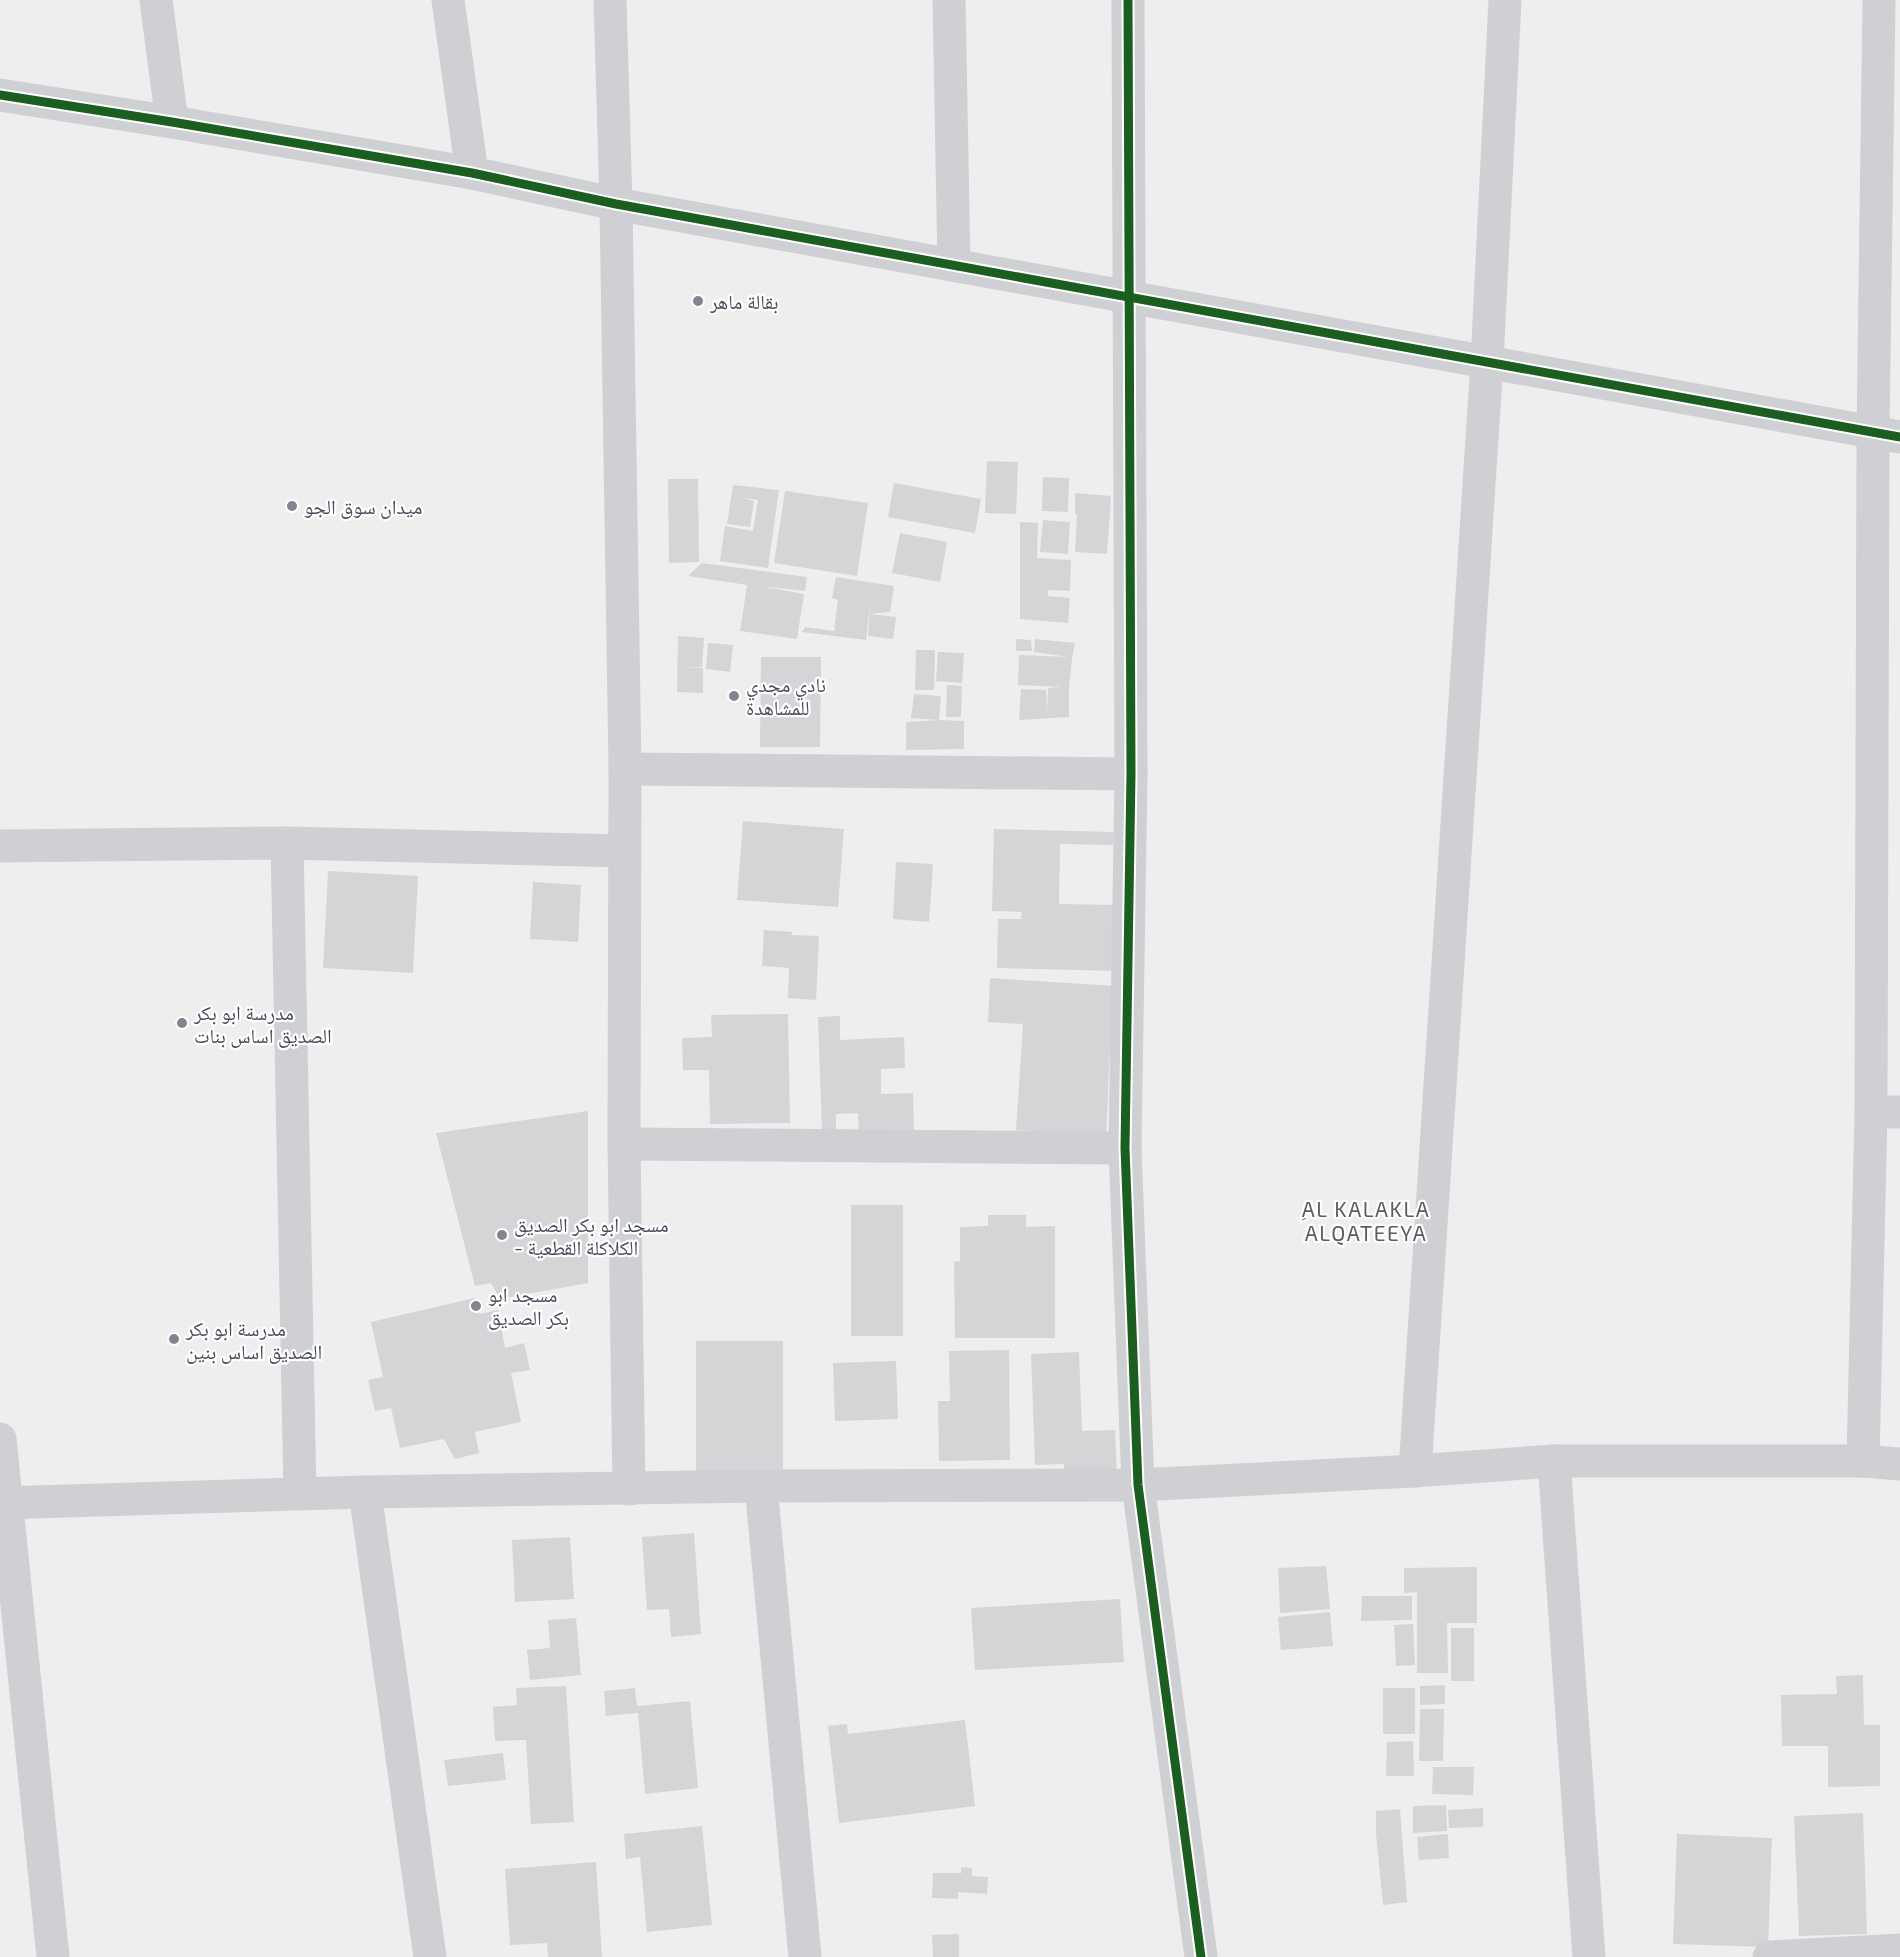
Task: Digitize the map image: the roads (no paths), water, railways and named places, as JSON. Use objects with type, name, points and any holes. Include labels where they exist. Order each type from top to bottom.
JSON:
[{"type":"street","points":[[156,0],[172,122]]},
{"type":"street","points":[[448,0],[472,173]]},
{"type":"street","points":[[610,0],[616,204],[625,770],[624,1144],[629,1489]]},
{"type":"street","points":[[949,0],[954,265]]},
{"type":"street","points":[[1128,0],[1131,774],[1125,1148],[1138,1485],[1201,1957]]},
{"type":"street","points":[[1415,1471],[1487,362],[1504,0]]},
{"type":"street","points":[[1863,1461],[1886,1112],[1887,435],[1879,0]]},
{"type":"street","points":[[0,94],[472,173],[616,204],[1887,435]]},
{"type":"street","points":[[625,770],[1131,774]]},
{"type":"street","points":[[0,846],[287,843],[624,851]]},
{"type":"street","points":[[287,843],[300,1494]]},
{"type":"street","points":[[624,1144],[1125,1148]]},
{"type":"street","points":[[0,1439],[3,1502],[53,1957]]},
{"type":"street","points":[[1554,1461],[1589,1957]]},
{"type":"street","points":[[3,1502],[365,1492],[761,1486],[1138,1485],[1415,1471],[1554,1461],[1863,1461],[1900,1464]]},
{"type":"street","points":[[761,1486],[805,1957]]},
{"type":"street","points":[[365,1492],[430,1957]]},
{"type":"street","points":[[1769,1957],[1900,1950]]},
{"type":"place","name":"بقالة ماهر","points":[[698,301]]},
{"type":"place","name":"ميدان سوق الجو","points":[[292,506]]},
{"type":"place","name":"نادي مجدي للمشاهدة","points":[[734,696]]},
{"type":"place","name":"مدرسة ابو بكر الصديق اساس بنات","points":[[182,1023]]},
{"type":"place","name":"مسجد ابو بكر الصديق - الكلاكلة القطعية","points":[[502,1235]]},
{"type":"place","name":"مسجد ابو بكر الصديق","points":[[476,1306]]},
{"type":"place","name":"مدرسة ابو بكر الصديق اساس بنين","points":[[174,1339]]},
{"type":"district","name":"ِAL KALAKLA ALQATEEYA","points":[[1366,1220]]}]
